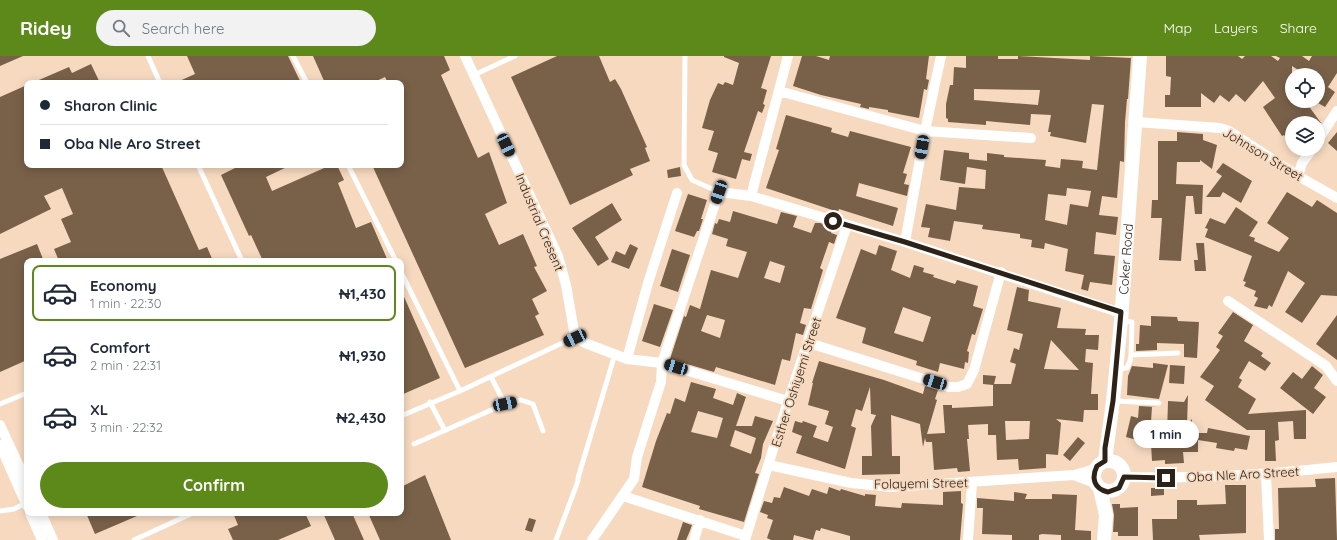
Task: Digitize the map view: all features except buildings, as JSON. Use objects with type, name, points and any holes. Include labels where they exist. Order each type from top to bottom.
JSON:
[{"type":"main road","name":"Coker Road","points":[[1105,464],[1121,317],[1140,56]]},
{"type":"main road","points":[[1103,488],[1122,485],[1124,477],[1122,468],[1105,464],[1093,474],[1103,488],[1106,515],[1104,540]]},
{"type":"street","name":"Industrial Cresent","points":[[465,56],[558,256],[566,285],[575,338]]},
{"type":"street","points":[[751,196],[788,56]]},
{"type":"street","points":[[905,242],[925,131],[942,56]]},
{"type":"street","points":[[779,91],[925,131],[1031,138]]},
{"type":"street","points":[[1325,129],[1337,111]]},
{"type":"street","name":"Johnson Street","points":[[1136,122],[1220,128],[1229,131],[1298,176],[1337,198]]},
{"type":"street","points":[[1298,176],[1302,163],[1307,156]]},
{"type":"street","points":[[594,539],[634,479],[637,457],[661,382],[658,363],[719,192],[751,196],[905,242],[1001,272],[1121,317]]},
{"type":"street","points":[[627,359],[648,283],[677,193]]},
{"type":"street","name":"Esther Oshiyemi Street","points":[[746,538],[788,401],[809,343],[847,225]]},
{"type":"street","points":[[809,343],[949,387],[958,387],[967,384],[974,370],[1001,272]]},
{"type":"street","points":[[1228,302],[1326,366],[1337,381]]},
{"type":"street","points":[[575,338],[585,344],[615,353],[627,359],[658,363],[788,401]]},
{"type":"street","points":[[0,425],[24,477]]},
{"type":"street","points":[[0,445],[24,499]]},
{"type":"street","points":[[1074,476],[1105,464]]},
{"type":"street","name":"Folayemi Street","points":[[769,465],[851,483],[891,487],[1074,476]]},
{"type":"street","name":"Oba Nle Aro Street","points":[[1124,477],[1166,478],[1266,475],[1337,467]]},
{"type":"street","points":[[1266,475],[1270,540]]},
{"type":"street","points":[[1074,476],[1103,488]]},
{"type":"street","points":[[968,540],[972,483]]},
{"type":"street","points":[[623,496],[700,520],[746,538]]},
{"type":"street","points":[[31,516],[42,540]]},
{"type":"street","points":[[41,516],[53,540]]},
{"type":"street","points":[[694,540],[700,520]]},
{"type":"lane","points":[[148,56],[159,80]]},
{"type":"lane","points":[[293,56],[305,80]]},
{"type":"lane","points":[[474,75],[515,56]]},
{"type":"lane","points":[[685,56],[684,164],[692,180],[719,192]]},
{"type":"lane","points":[[199,168],[241,258]]},
{"type":"lane","points":[[350,168],[394,258]]},
{"type":"lane","points":[[404,278],[460,391]]},
{"type":"lane","points":[[1116,368],[1127,368],[1131,355],[1132,322],[1121,317]]},
{"type":"lane","points":[[404,415],[430,402],[460,391],[575,338]]},
{"type":"lane","points":[[556,540],[578,481],[615,353]]},
{"type":"lane","points":[[1131,355],[1178,353]]},
{"type":"lane","points":[[491,377],[505,404]]},
{"type":"lane","points":[[0,404],[24,394]]},
{"type":"lane","points":[[414,444],[444,429],[505,404],[521,400],[533,404],[543,431]]},
{"type":"lane","points":[[1113,401],[1159,403]]},
{"type":"lane","points":[[430,402],[444,429]]},
{"type":"lane","points":[[0,511],[14,509],[24,505]]},
{"type":"lane","points":[[134,540],[186,516]]},
{"type":"route","points":[[833,221],[988,268],[1121,312],[1113,401],[1105,448],[1105,461],[1097,466],[1093,474],[1093,478],[1100,489],[1108,492],[1119,488],[1124,481],[1124,477],[1166,478]]}]
